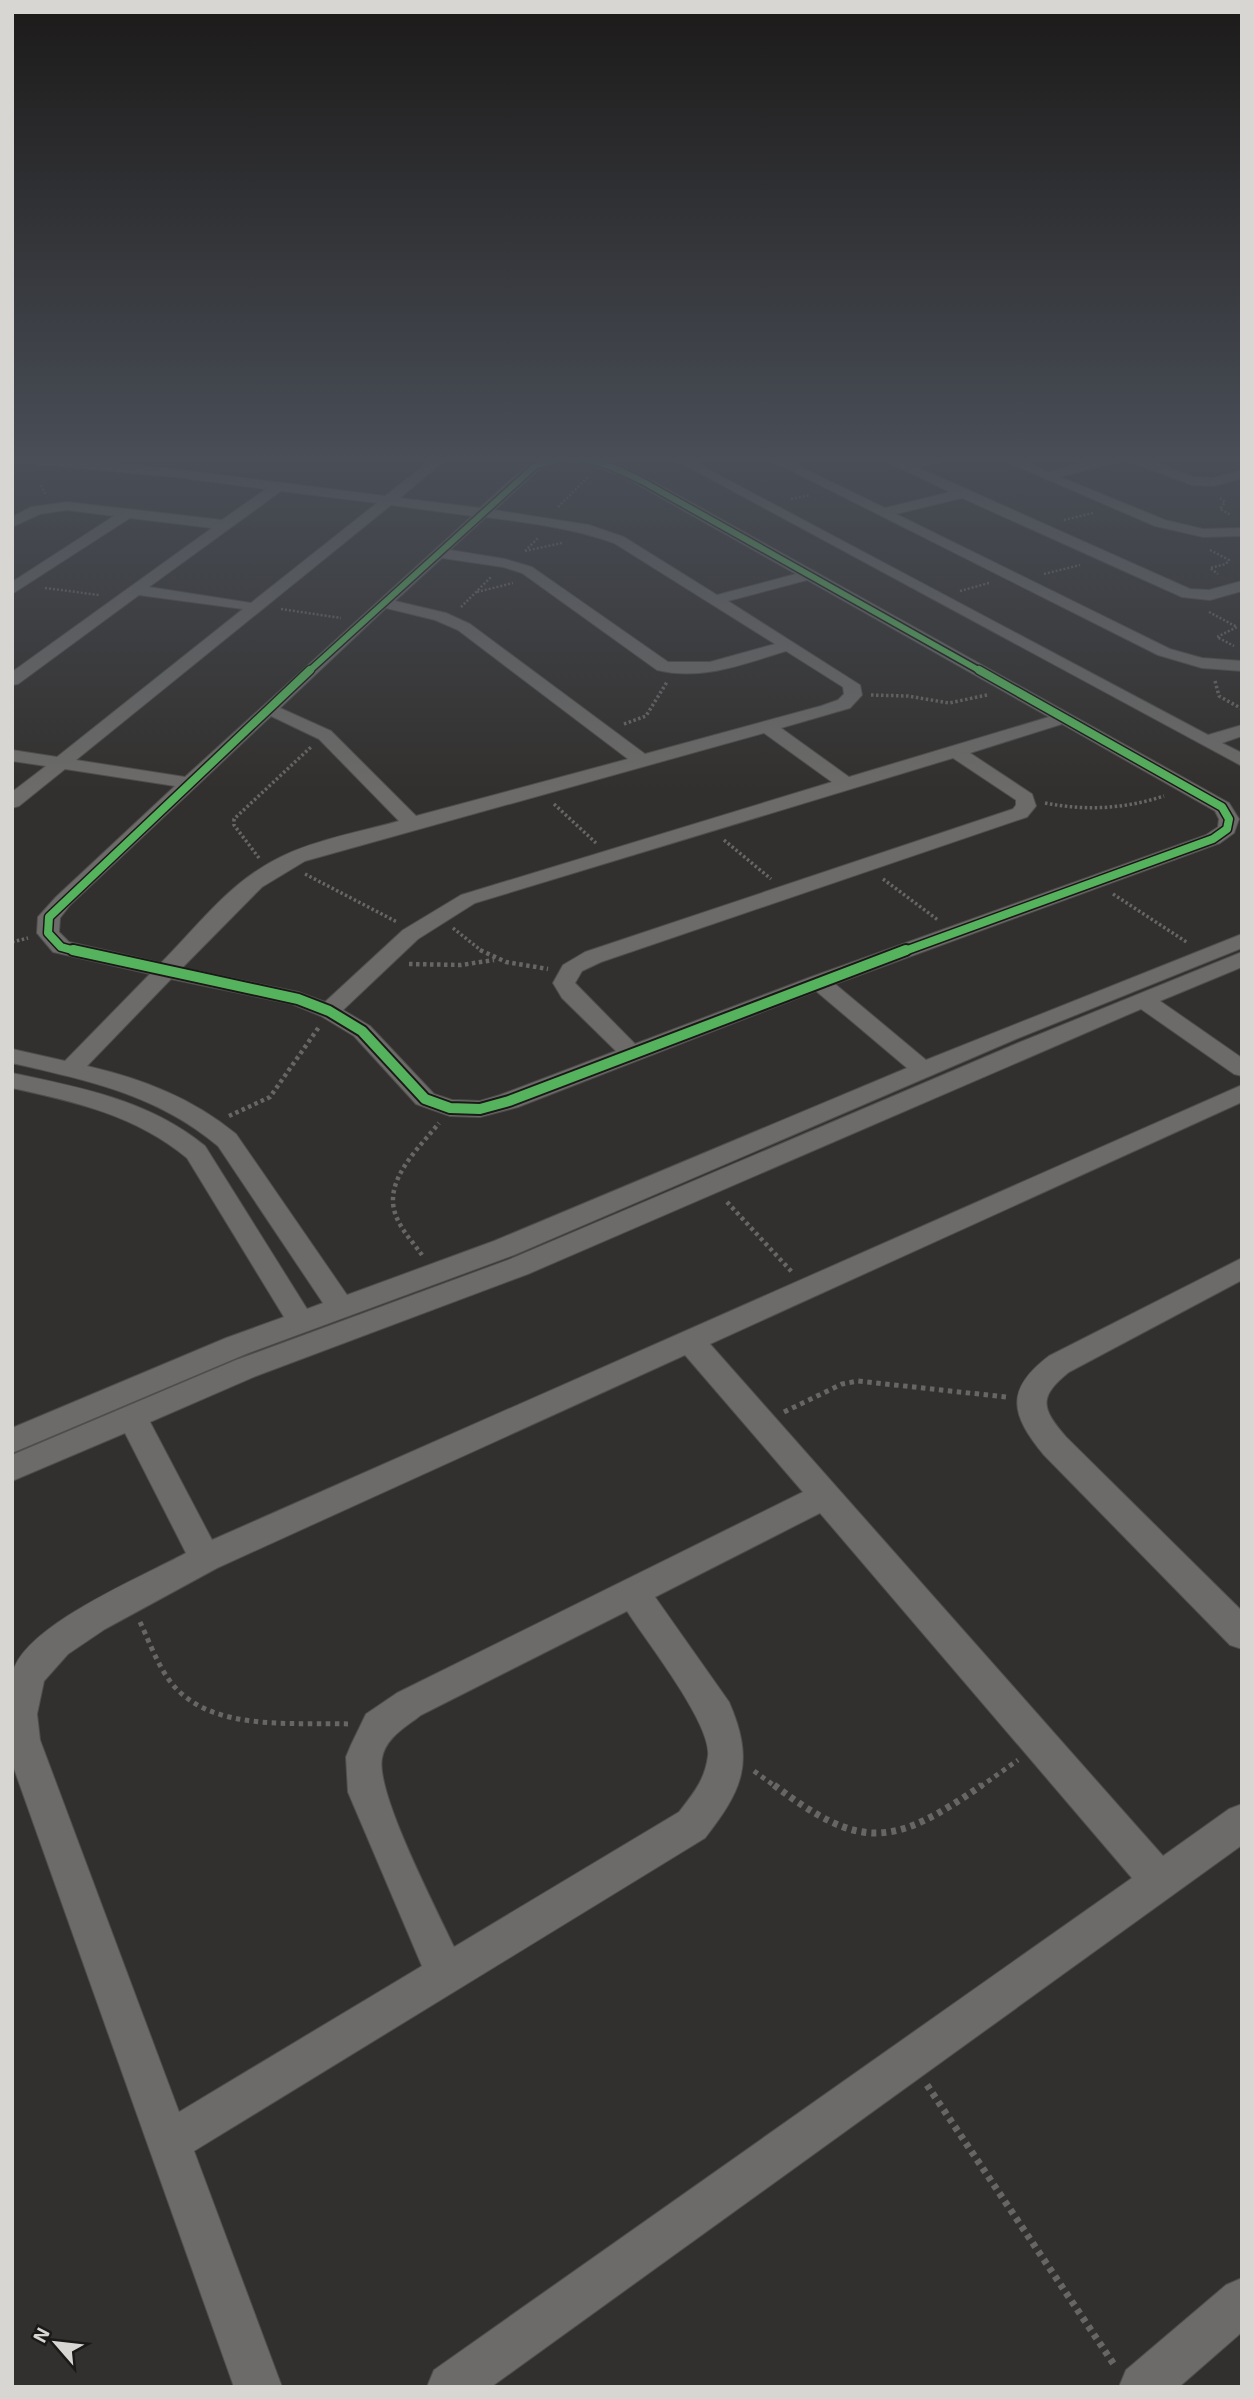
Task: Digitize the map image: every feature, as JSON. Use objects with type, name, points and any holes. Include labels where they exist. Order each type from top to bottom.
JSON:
[{"type":"street","points":[[16,586],[44,568]]},
{"type":"street","points":[[14,677],[166,568]]},
{"type":"street","points":[[12,802],[55,762],[296,568]]},
{"type":"street","points":[[422,568],[189,783],[49,917],[48,933],[61,947],[265,990],[329,1011],[362,1031],[425,1099],[450,1108],[480,1109],[509,1101],[819,982],[1213,839],[1227,829],[1229,818],[1222,807],[797,568]]},
{"type":"street","points":[[517,568],[536,577],[663,666],[676,670],[705,668],[789,645]]},
{"type":"street","points":[[70,1070],[167,970],[276,866],[307,852],[844,704],[853,695],[851,685],[664,568]]},
{"type":"street","points":[[882,568],[1076,672],[1226,735],[1242,761]]},
{"type":"street","points":[[910,568],[1166,702]]},
{"type":"street","points":[[994,568],[1164,652],[1187,661],[1214,666],[1242,666]]},
{"type":"street","points":[[1129,568],[1195,596],[1210,596],[1242,586]]},
{"type":"street","points":[[715,600],[809,575]]},
{"type":"street","points":[[130,594],[250,606]]},
{"type":"street","points":[[384,603],[448,618],[464,626],[642,760]]},
{"type":"street","points":[[1076,672],[1096,666]]},
{"type":"street","points":[[269,709],[325,735],[412,823]]},
{"type":"street","points":[[1226,735],[1242,715]]},
{"type":"street","points":[[329,1011],[412,930],[437,913],[468,898],[1064,718]]},
{"type":"street","points":[[767,726],[846,784]]},
{"type":"street","points":[[632,1054],[570,993],[564,983],[567,972],[577,963],[593,957],[1020,813],[1026,806],[1024,798],[955,751]]},
{"type":"street","points":[[12,755],[189,783]]},
{"type":"street","points":[[12,790],[55,762]]},
{"type":"street","points":[[12,1441],[241,1357],[517,1267],[709,1183],[1242,940]]},
{"type":"street","points":[[12,1469],[132,1417],[301,1322],[505,1248],[924,1070],[1144,1000],[1242,959]]},
{"type":"street","points":[[819,982],[924,1070]]},
{"type":"street","points":[[1144,1000],[1242,1069]]},
{"type":"street","points":[[12,1056],[162,1096],[188,1108],[209,1123],[227,1140],[341,1308]]},
{"type":"street","points":[[12,1080],[128,1109],[161,1124],[180,1137],[196,1152],[301,1322]]},
{"type":"street","points":[[258,2387],[22,1740],[17,1716],[22,1689],[38,1660],[63,1636],[205,1559],[1242,1093]]},
{"type":"street","points":[[1242,1268],[1059,1364],[1038,1378],[1030,1399],[1035,1424],[1055,1447],[1242,1634]]},
{"type":"street","points":[[690,1341],[1160,1881]]},
{"type":"street","points":[[132,1417],[205,1559]]},
{"type":"street","points":[[445,1974],[366,1792],[364,1758],[379,1726],[409,1703],[825,1496]]},
{"type":"street","points":[[169,2142],[692,1825],[719,1792],[727,1753],[716,1714],[632,1592]]},
{"type":"street","points":[[451,2387],[1242,1822]]},
{"type":"street","points":[[1132,2381],[1242,2301]]},
{"type":"path","points":[[448,618],[503,568]]},
{"type":"path","points":[[1020,581],[1069,568]]},
{"type":"path","points":[[1210,568],[1223,576]]},
{"type":"path","points":[[476,592],[536,577]]},
{"type":"path","points":[[16,586],[130,594]]},
{"type":"path","points":[[1195,596],[1210,612],[1237,627],[1217,637],[1242,650]]},
{"type":"path","points":[[250,606],[363,621]]},
{"type":"path","points":[[1214,666],[1216,691],[1219,696],[1242,709]]},
{"type":"path","points":[[602,730],[646,716],[676,670]]},
{"type":"path","points":[[853,695],[897,695],[957,703],[1011,688]]},
{"type":"path","points":[[325,735],[234,819],[234,825],[276,866],[412,930]]},
{"type":"path","points":[[1024,798],[1055,805],[1118,808],[1145,803],[1188,788]]},
{"type":"path","points":[[538,789],[609,855]]},
{"type":"path","points":[[707,826],[787,892]]},
{"type":"path","points":[[866,866],[954,933]]},
{"type":"path","points":[[1095,882],[1206,955]]},
{"type":"path","points":[[437,913],[471,945],[495,959],[567,972]]},
{"type":"path","points":[[376,964],[461,965],[495,959]]},
{"type":"path","points":[[209,1123],[253,1107],[270,1097],[329,1011]]},
{"type":"path","points":[[435,1273],[400,1223],[392,1197],[396,1183],[450,1108]]},
{"type":"path","points":[[709,1183],[807,1288]]},
{"type":"path","points":[[761,1423],[836,1387],[858,1381],[1030,1399]]},
{"type":"path","points":[[128,1600],[172,1684],[189,1702],[212,1714],[379,1726]]},
{"type":"path","points":[[727,1753],[819,1815],[855,1832],[895,1833],[929,1819],[1041,1745]]},
{"type":"path","points":[[909,2059],[1132,2381]]},
{"type":"cycle path","points":[[422,568],[63,901],[49,917],[48,933],[61,947],[86,954],[298,999],[329,1011],[362,1031],[425,1099],[450,1108],[480,1109],[509,1101],[819,982],[1213,839],[1227,829],[1229,819],[1222,807],[797,568]]}]
